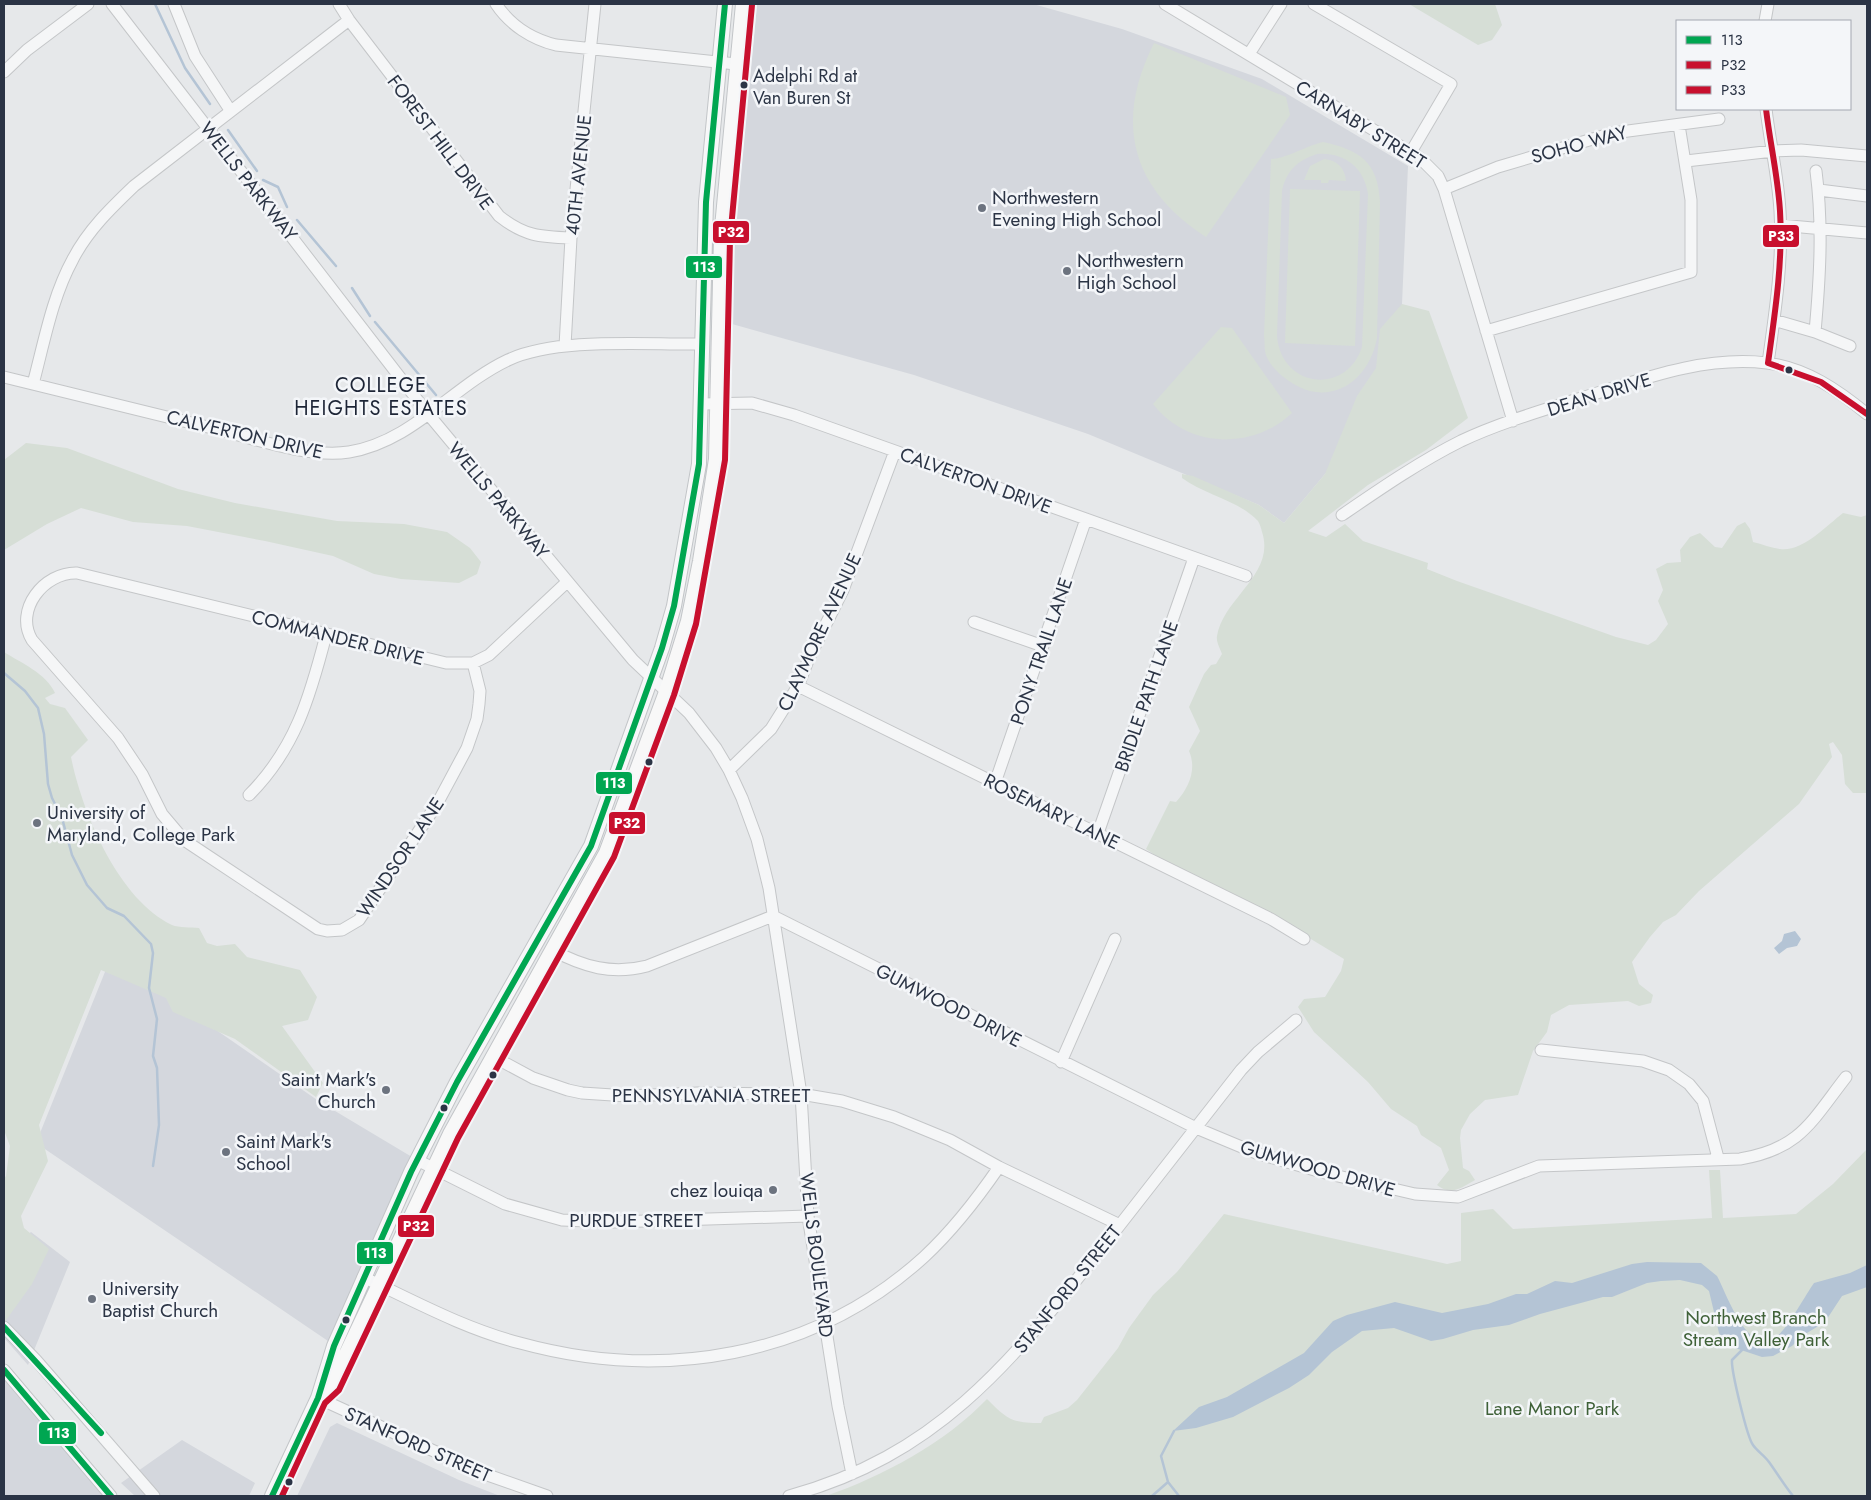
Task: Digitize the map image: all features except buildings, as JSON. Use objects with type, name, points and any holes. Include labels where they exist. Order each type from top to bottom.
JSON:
[{"type":"main road","points":[[272,1496],[318,1398],[334,1346],[363,1277],[417,1160],[457,1082],[591,846],[652,679],[674,606],[697,482],[701,446],[706,202],[726,4]]},
{"type":"main road","points":[[318,1398],[331,1386],[432,1168],[492,1056],[582,899],[612,841],[666,692],[688,622],[713,479],[718,404],[721,238],[743,4]]},
{"type":"street","points":[[4,72],[27,50],[88,4]]},
{"type":"street","name":"WELLS PARKWAY","points":[[112,4],[429,415],[567,582],[652,679],[689,713],[704,731],[729,770],[758,839],[773,916]]},
{"type":"street","points":[[174,4],[195,56],[230,110]]},
{"type":"street","name":"FOREST HILL DRIVE","points":[[339,4],[349,20],[499,216],[517,229],[532,235],[571,238]]},
{"type":"street","points":[[496,4],[517,26],[539,40],[556,45],[736,64]]},
{"type":"street","name":"40TH AVENUE","points":[[565,346],[571,238],[595,4]]},
{"type":"street","name":"CARNABY STREET","points":[[1165,4],[1411,152],[1429,165],[1438,176],[1444,189],[1513,421]]},
{"type":"street","points":[[1249,54],[1281,4]]},
{"type":"street","points":[[1314,4],[1451,84],[1411,152]]},
{"type":"street","points":[[1765,20],[1768,4]]},
{"type":"street","points":[[33,384],[59,290],[73,259],[88,234],[104,215],[134,186],[349,20]]},
{"type":"street","points":[[1766,110],[1773,151],[1780,225],[1774,320],[1768,363]]},
{"type":"street","name":"SOHO WAY","points":[[1444,189],[1498,166],[1613,133],[1720,119]]},
{"type":"street","points":[[1486,330],[1691,272],[1691,200],[1679,124]]},
{"type":"street","points":[[1686,161],[1773,151],[1801,150],[1867,156]]},
{"type":"street","points":[[1815,332],[1822,266],[1822,228],[1816,171]]},
{"type":"street","points":[[1819,190],[1867,196]]},
{"type":"street","points":[[1780,225],[1867,233]]},
{"type":"street","points":[[1774,320],[1815,332],[1850,346]]},
{"type":"street","name":"CALVERTON DRIVE","points":[[4,377],[252,438],[331,454],[372,446],[429,415],[495,367],[532,351],[565,346],[702,344]]},
{"type":"street","name":"DEAN DRIVE","points":[[1342,515],[1438,454],[1474,436],[1513,421],[1612,389],[1694,366],[1723,361],[1768,363],[1805,373],[1846,397],[1867,414]]},
{"type":"street","name":"CALVERTON DRIVE","points":[[701,404],[744,403],[768,407],[895,450],[1246,576]]},
{"type":"street","name":"CLAYMORE AVENUE","points":[[729,770],[771,728],[798,686],[809,658],[843,590],[895,450]]},
{"type":"street","name":"PONY TRAIL LANE","points":[[995,783],[1086,519]]},
{"type":"street","name":"BRIDLE PATH LANE","points":[[1098,833],[1194,558]]},
{"type":"street","name":"WINDSOR LANE","points":[[82,574],[72,573],[57,577],[35,596],[26,615],[26,625],[32,640],[118,738],[139,770],[162,814],[184,840],[322,930],[342,930],[359,920],[448,786],[467,748],[477,719],[480,695],[473,663]]},
{"type":"street","name":"COMMANDER DRIVE","points":[[82,574],[446,663],[473,663]]},
{"type":"street","points":[[473,663],[496,649],[567,582]]},
{"type":"street","points":[[974,622],[1043,646]]},
{"type":"street","points":[[250,795],[270,773],[291,741],[303,713],[326,635]]},
{"type":"street","name":"ROSEMARY LANE","points":[[798,686],[1271,919],[1304,939]]},
{"type":"street","points":[[552,950],[575,961],[599,969],[632,970],[648,966],[773,916]]},
{"type":"street","name":"GUMWOOD DRIVE","points":[[773,916],[1196,1128],[1282,1162],[1379,1186],[1449,1198],[1467,1196],[1539,1166],[1754,1156],[1770,1153],[1786,1145],[1813,1120],[1846,1077]]},
{"type":"street","name":"WELLS BOULEVARD","points":[[773,916],[801,1094],[808,1216],[824,1323],[852,1474]]},
{"type":"street","points":[[1061,1062],[1115,938]]},
{"type":"street","name":"STANFORD STREET","points":[[789,1496],[852,1474],[885,1459],[928,1433],[975,1393],[1037,1330],[1250,1060],[1296,1020]]},
{"type":"street","points":[[1541,1050],[1644,1061],[1668,1070],[1689,1084],[1703,1101],[1718,1158]]},
{"type":"street","name":"PENNSYLVANIA STREET","points":[[492,1056],[533,1078],[568,1090],[597,1095],[801,1094],[822,1096],[894,1117],[950,1140],[999,1167],[1120,1225]]},
{"type":"street","name":"PURDUE STREET","points":[[417,1160],[504,1204],[562,1220],[623,1222],[808,1216]]},
{"type":"street","points":[[363,1277],[495,1336],[543,1349],[625,1362],[674,1361],[744,1351],[777,1342],[824,1323],[853,1309],[877,1294],[924,1256],[962,1214],[999,1167]]},
{"type":"street","points":[[4,1327],[36,1360],[154,1496]]},
{"type":"street","points":[[4,1370],[111,1496]]},
{"type":"street","name":"STANFORD STREET","points":[[318,1398],[482,1473],[547,1496]]},
{"type":"shaded area","name":"Northwestern High School","points":[[757,4],[1033,4],[1122,29],[1262,79],[1408,166],[1402,304],[1388,399],[1284,523],[1259,505],[1088,434],[914,375],[732,324],[727,317]]},
{"type":"shaded area","name":"Saint Mark's School","points":[[111,957],[320,1102],[417,1160],[361,1282],[328,1341],[36,1143]]},
{"type":"shaded area","points":[[31,1232],[70,1262],[28,1365],[4,1338],[4,1256]]},
{"type":"shaded area","points":[[4,1379],[80,1467],[106,1496],[4,1496]]},
{"type":"shaded area","points":[[337,1423],[459,1480],[500,1496],[297,1496],[330,1427]]},
{"type":"shaded area","points":[[182,1440],[255,1483],[249,1496],[135,1496],[121,1483]]},
{"type":"green space","points":[[1409,4],[1495,4],[1502,25],[1492,40],[1478,45]]},
{"type":"green space","points":[[1154,43],[1286,97],[1290,115],[1206,237],[1181,218],[1161,197],[1146,175],[1137,152],[1133,127],[1135,100],[1142,72]]},
{"type":"green space","points":[[1323,142],[1336,145],[1357,154],[1365,160],[1375,177],[1380,202],[1377,338],[1373,354],[1356,378],[1345,387],[1319,392],[1304,389],[1289,381],[1276,370],[1266,355],[1264,336],[1271,159],[1283,157]],"holes":[[[1317,154],[1327,154],[1351,163],[1362,176],[1368,194],[1362,347],[1354,363],[1343,373],[1329,379],[1315,379],[1301,375],[1290,367],[1281,353],[1277,336],[1282,191],[1286,178],[1294,167]]]},
{"type":"green space","points":[[1324,159],[1333,161],[1340,166],[1346,181],[1329,180],[1328,183],[1321,183],[1321,180],[1304,180],[1310,166]]},
{"type":"green space","points":[[1290,189],[1360,191],[1355,346],[1285,343]]},
{"type":"green space","points":[[1402,304],[1429,311],[1468,418],[1426,450],[1368,485],[1308,531],[1326,537],[1345,524],[1363,541],[1428,563],[1427,569],[1457,581],[1616,637],[1648,645],[1656,640],[1668,624],[1658,601],[1663,590],[1656,569],[1667,563],[1681,562],[1680,550],[1690,537],[1700,533],[1715,547],[1722,548],[1737,526],[1745,522],[1750,529],[1753,542],[1780,549],[1789,549],[1814,537],[1843,513],[1861,517],[1867,515],[1867,793],[1853,793],[1845,784],[1842,755],[1833,742],[1829,744],[1832,757],[1799,804],[1699,891],[1676,915],[1663,922],[1632,962],[1639,984],[1653,995],[1651,1003],[1639,1006],[1628,1001],[1569,1005],[1551,1015],[1547,1032],[1533,1051],[1518,1095],[1485,1100],[1470,1114],[1461,1130],[1463,1168],[1469,1171],[1475,1180],[1456,1190],[1447,1190],[1437,1185],[1449,1170],[1441,1148],[1421,1135],[1417,1126],[1391,1109],[1368,1082],[1314,1032],[1298,1007],[1304,999],[1325,997],[1341,971],[1344,959],[1286,924],[1177,870],[1146,849],[1170,801],[1176,802],[1188,784],[1192,771],[1189,751],[1200,731],[1189,707],[1204,674],[1211,665],[1216,664],[1222,654],[1217,638],[1221,622],[1262,561],[1264,547],[1258,521],[1241,508],[1191,484],[1182,478],[1182,474],[1193,476],[1259,505],[1284,523],[1325,474],[1357,396],[1376,368],[1380,329]]},
{"type":"green space","points":[[1221,327],[1232,328],[1292,413],[1276,425],[1258,434],[1220,439],[1201,436],[1183,429],[1167,419],[1153,404]]},
{"type":"green space","points":[[26,443],[67,448],[178,489],[235,503],[337,521],[404,524],[447,532],[470,548],[481,562],[477,574],[459,583],[401,579],[374,574],[333,556],[187,526],[133,522],[81,508],[47,524],[4,550],[4,460]]},
{"type":"green space","points":[[4,652],[46,680],[55,693],[45,698],[50,704],[65,708],[88,740],[71,757],[76,779],[105,852],[135,896],[153,913],[172,925],[199,928],[207,943],[217,946],[235,944],[247,957],[300,970],[317,997],[308,1020],[282,1026],[323,1083],[316,1097],[235,1039],[173,1012],[166,998],[101,970],[39,1125],[48,1161],[21,1216],[24,1228],[49,1249],[32,1284],[4,1323],[4,1179],[10,1146],[4,1130]]},
{"type":"green space","name":"Northwest Branch Stream Valley Park","points":[[1867,1149],[1867,1496],[826,1496],[869,1479],[933,1444],[987,1399],[1006,1416],[1023,1422],[1041,1423],[1044,1417],[1068,1408],[1077,1400],[1118,1348],[1129,1328],[1153,1295],[1177,1272],[1224,1214],[1447,1264],[1461,1261],[1461,1213],[1493,1209],[1513,1229],[1712,1218],[1709,1170],[1720,1170],[1723,1218],[1796,1214],[1833,1184]]},
{"type":"water","points":[[1795,931],[1801,939],[1797,946],[1787,948],[1779,954],[1774,948],[1782,941],[1784,934]]},
{"type":"water","points":[[1647,1262],[1701,1263],[1717,1276],[1739,1321],[1747,1331],[1756,1338],[1766,1341],[1780,1333],[1814,1283],[1850,1273],[1867,1265],[1867,1287],[1842,1296],[1825,1322],[1802,1336],[1792,1346],[1773,1356],[1762,1357],[1729,1346],[1719,1333],[1709,1291],[1702,1285],[1680,1280],[1647,1283],[1612,1297],[1603,1297],[1540,1314],[1509,1325],[1473,1330],[1431,1341],[1394,1328],[1362,1331],[1332,1352],[1309,1375],[1289,1388],[1233,1417],[1196,1428],[1173,1431],[1199,1407],[1227,1397],[1304,1353],[1333,1321],[1347,1315],[1395,1302],[1442,1313],[1488,1304],[1516,1294],[1527,1294],[1555,1281],[1572,1283],[1632,1264]]},
{"type":"waterway","points":[[155,4],[185,68],[210,104]]},
{"type":"waterway","points":[[228,130],[257,171]]},
{"type":"waterway","points":[[263,180],[278,187],[287,207]]},
{"type":"waterway","points":[[297,220],[336,266]]},
{"type":"waterway","points":[[352,288],[370,316]]},
{"type":"waterway","points":[[375,322],[436,395]]},
{"type":"waterway","points":[[4,673],[25,691],[38,708],[44,734],[48,784],[52,798],[62,818],[72,855],[87,885],[107,908],[124,916],[151,944],[153,953],[149,988],[157,1019],[153,1056],[157,1068],[159,1125],[153,1166]]},
{"type":"waterway","points":[[1742,1350],[1732,1360],[1732,1366],[1750,1439],[1793,1496]]},
{"type":"waterway","points":[[1174,1431],[1161,1456],[1168,1482],[1179,1496]]},
{"type":"waterway","points":[[1152,1496],[1168,1482]]},
{"type":"transit line","name":"113","points":[[272,1496],[318,1398],[334,1346],[411,1172],[457,1082],[591,846],[662,648],[674,606],[699,464],[706,202],[725,4]]},
{"type":"transit line","name":"P32","points":[[282,1496],[325,1403],[339,1390],[458,1138],[614,857],[674,695],[696,624],[725,460],[730,239],[752,5]]},
{"type":"transit line","name":"P33","points":[[1766,110],[1778,186],[1781,230],[1778,287],[1768,363]]},
{"type":"transit line","name":"P33","points":[[1768,363],[1821,382],[1867,414]]},
{"type":"transit line","name":"113","points":[[4,1327],[101,1433]]},
{"type":"transit line","name":"113","points":[[4,1370],[111,1496]]},
{"type":"place","name":"Adelphi Rd at Van Buren St","points":[[744,85]]},
{"type":"place","name":"Northwestern Evening High School","points":[[982,208]]},
{"type":"place","name":"Northwestern High School","points":[[1067,271]]},
{"type":"place","name":"University of Maryland, College Park","points":[[37,823]]},
{"type":"place","name":"Saint Mark's Church","points":[[386,1090]]},
{"type":"place","name":"Saint Mark's School","points":[[226,1152]]},
{"type":"place","name":"chez louiqa","points":[[773,1190]]},
{"type":"place","name":"University Baptist Church","points":[[92,1299]]},
{"type":"district","name":"COLLEGE HEIGHTS ESTATES","points":[[381,396]]},
{"type":"park label","name":"Lane Manor Park","points":[[1552,1408]]}]
